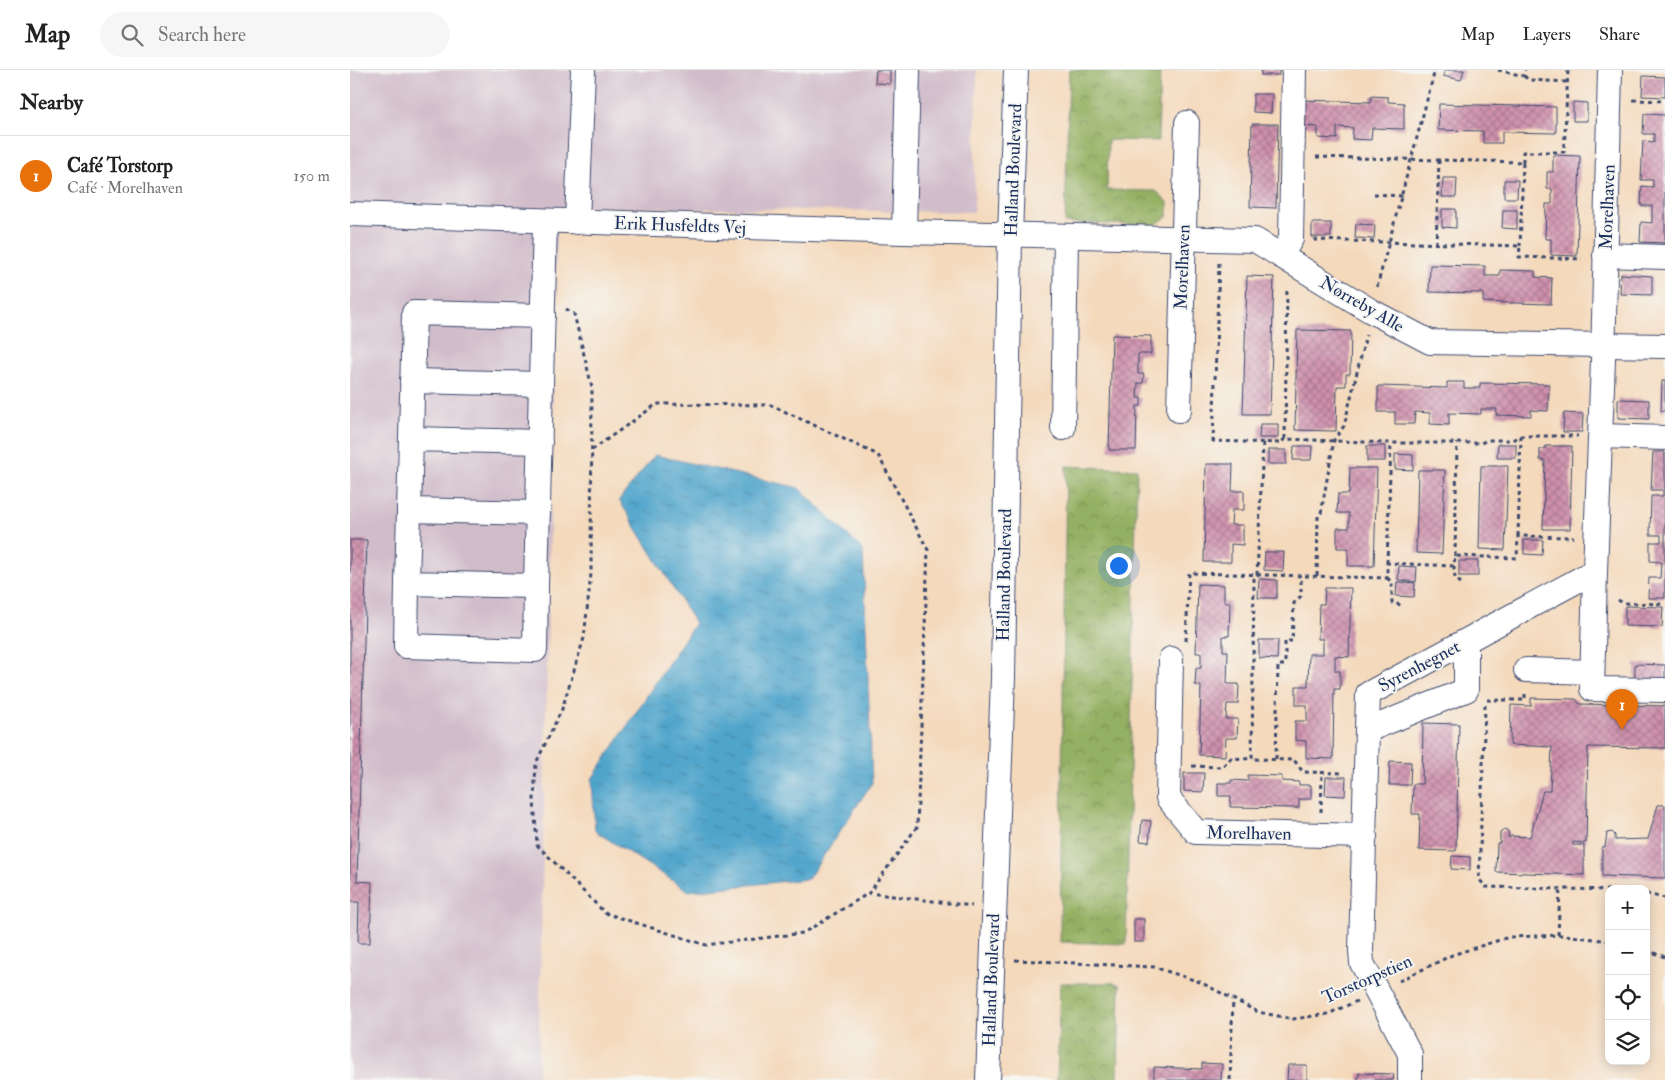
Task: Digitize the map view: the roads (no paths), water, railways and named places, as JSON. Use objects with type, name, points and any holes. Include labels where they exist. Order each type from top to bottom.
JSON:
[{"type":"street","points":[[577,222],[583,70]]},
{"type":"street","points":[[904,232],[908,70]]},
{"type":"street","name":"Halland Boulevard","points":[[988,1080],[1002,678],[1010,235],[1016,70]]},
{"type":"street","points":[[1288,252],[1293,156],[1294,70]]},
{"type":"street","name":"Morelhaven","points":[[1603,345],[1610,70]]},
{"type":"street","name":"Morelhaven","points":[[1179,410],[1187,123]]},
{"type":"street","name":"Erik Husfeldts Vej","points":[[350,214],[1010,235]]},
{"type":"street","points":[[543,307],[414,313],[406,646],[534,650],[540,442],[545,221]]},
{"type":"street","name":"Nørreby Alle","points":[[1010,235],[1255,240],[1288,252],[1371,311],[1430,342],[1665,346]]},
{"type":"street","points":[[1062,428],[1066,236]]},
{"type":"street","points":[[1605,258],[1665,257]]},
{"type":"street","points":[[1603,345],[1592,689],[1665,690]]},
{"type":"street","points":[[412,381],[541,384]]},
{"type":"street","points":[[1601,436],[1665,438]]},
{"type":"street","points":[[410,439],[540,442]]},
{"type":"street","points":[[409,510],[538,513]]},
{"type":"street","name":"Syrenhegnet","points":[[1410,1080],[1410,1054],[1362,963],[1368,694],[1466,641],[1595,577]]},
{"type":"street","points":[[407,583],[536,586]]},
{"type":"street","points":[[1368,730],[1466,690],[1466,641]]},
{"type":"street","name":"Morelhaven","points":[[1171,659],[1168,798],[1196,832],[1365,836]]},
{"type":"street","points":[[1526,670],[1592,672]]},
{"type":"water","points":[[655,455],[799,488],[863,550],[872,783],[808,879],[689,891],[595,831],[592,779],[695,623],[619,500]]},
{"type":"place","name":"Café Torstorp","points":[[1622,730]]}]
